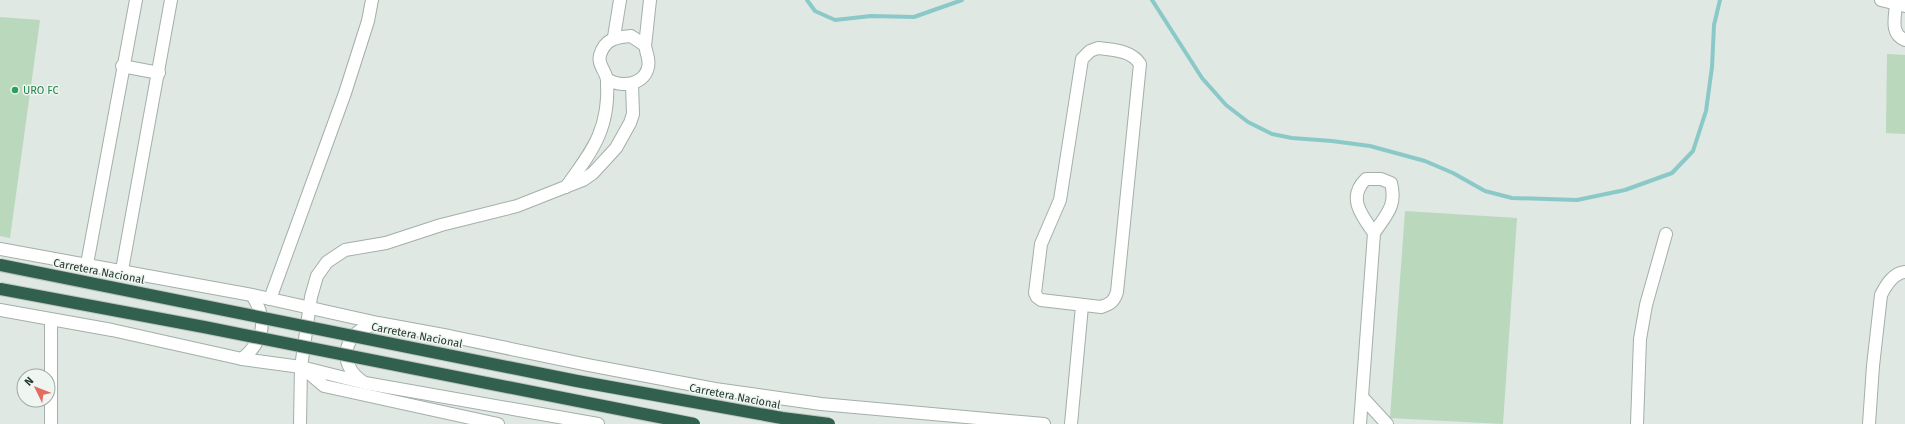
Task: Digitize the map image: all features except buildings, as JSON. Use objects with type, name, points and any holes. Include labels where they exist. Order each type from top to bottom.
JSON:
[{"type":"highway","name":"Carretera Nacional","points":[[0,265],[577,381],[782,418],[829,424]]},
{"type":"highway","points":[[0,289],[204,327],[694,424]]},
{"type":"street","points":[[86,264],[122,66],[136,0]]},
{"type":"street","points":[[122,270],[172,0]]},
{"type":"street","points":[[270,299],[344,93],[368,21],[372,0]]},
{"type":"street","points":[[614,38],[620,0]]},
{"type":"street","points":[[645,46],[631,36],[614,38],[605,45],[599,56],[601,69],[607,79],[615,84],[624,86],[632,84],[644,75],[649,60],[645,46],[650,0]]},
{"type":"street","points":[[1881,0],[1901,5],[1894,29],[1898,37],[1905,40]]},
{"type":"street","points":[[1098,48],[1129,54],[1136,58],[1140,64],[1115,299],[1110,305],[1101,307],[1082,306],[1041,300],[1036,297],[1035,293],[1041,244],[1060,200],[1082,59],[1090,50],[1098,48]]},
{"type":"street","points":[[122,66],[159,73]]},
{"type":"street","points":[[565,187],[583,165],[599,138],[606,120],[607,79]]},
{"type":"street","points":[[300,424],[301,367],[310,307],[317,276],[328,262],[345,250],[386,243],[440,225],[517,206],[583,180],[593,173],[616,148],[633,114],[632,84]]},
{"type":"street","points":[[1360,424],[1374,233]]},
{"type":"street","points":[[1637,424],[1640,339],[1646,305],[1666,234]]},
{"type":"street","points":[[0,249],[122,270],[252,295],[378,323],[715,389],[821,404],[1044,424]]},
{"type":"street","points":[[1869,424],[1873,366],[1881,296],[1885,287],[1898,274],[1905,272]]},
{"type":"street","points":[[242,359],[251,351],[258,341],[262,329],[262,317],[259,305],[252,295]]},
{"type":"street","points":[[1071,424],[1082,306]]},
{"type":"street","points":[[0,310],[112,330],[242,359],[301,367],[365,383],[598,424]]},
{"type":"street","points":[[51,320],[51,424]]},
{"type":"street","points":[[365,383],[355,376],[348,366],[346,354],[349,342],[356,332],[366,326],[378,323]]},
{"type":"street","points":[[301,367],[324,386],[498,424]]},
{"type":"street","points":[[1363,398],[1387,424]]},
{"type":"street","points":[[495,424],[500,407]]},
{"type":"green space","name":"URO FC","points":[[0,17],[40,20],[10,238],[0,236]]},
{"type":"green space","points":[[1887,54],[1905,55],[1905,134],[1886,133]]},
{"type":"green space","points":[[1405,211],[1517,218],[1503,424],[1390,418]]},
{"type":"waterway","points":[[807,0],[815,11],[835,20],[871,16],[914,17],[962,0]]},
{"type":"waterway","points":[[1152,0],[1202,78],[1226,105],[1248,122],[1272,134],[1292,138],[1370,146],[1425,161],[1453,173],[1485,191],[1512,198],[1577,200],[1625,190],[1672,173],[1693,151],[1706,111],[1712,67],[1714,25],[1720,0]]},
{"type":"place","name":"URO FC","points":[[15,90]]}]
